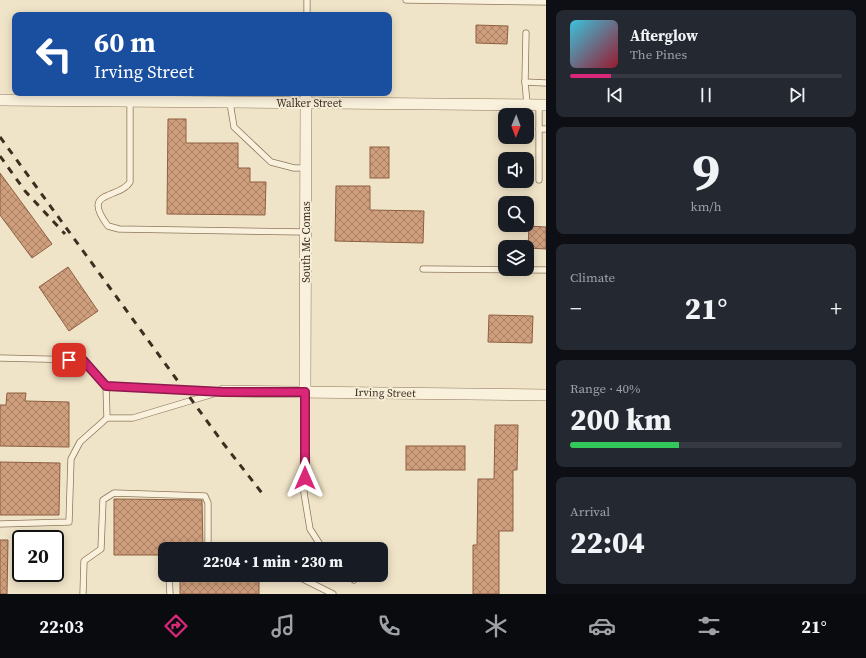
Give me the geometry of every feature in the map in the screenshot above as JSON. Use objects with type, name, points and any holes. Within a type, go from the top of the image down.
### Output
[{"type":"street","name":"Walker Street","points":[[0,100],[230,102],[306,98],[543,105]]},
{"type":"street","name":"South Mc Comas","points":[[305,392],[306,98]]},
{"type":"street","name":"Irving Street","points":[[223,392],[546,395]]},
{"type":"lane","points":[[307,0],[307,12]]},
{"type":"lane","points":[[406,0],[546,2]]},
{"type":"lane","points":[[526,33],[525,82],[527,104]]},
{"type":"lane","points":[[525,82],[546,83]]},
{"type":"lane","points":[[130,102],[130,182],[127,187],[103,197],[99,201],[98,205],[108,226],[120,229],[306,232]]},
{"type":"lane","points":[[230,102],[234,127],[271,162],[294,168],[306,168]]},
{"type":"lane","points":[[539,180],[539,129],[543,105]]},
{"type":"lane","points":[[539,129],[546,129]]},
{"type":"lane","points":[[422,269],[546,270]]},
{"type":"lane","points":[[0,358],[83,360],[106,386],[107,418]]},
{"type":"lane","points":[[106,386],[223,392]]},
{"type":"lane","points":[[0,524],[69,522],[71,459],[80,442],[107,418],[133,418],[223,392]]},
{"type":"lane","points":[[305,392],[304,493],[310,529],[319,542]]},
{"type":"lane","points":[[83,594],[84,561],[101,550],[102,500],[109,494],[205,496],[208,503],[208,542]]},
{"type":"lane","points":[[169,582],[170,594]]},
{"type":"lane","points":[[309,582],[333,594]]},
{"type":"building","points":[[476,25],[508,26],[507,44],[476,43]]},
{"type":"building","points":[[168,119],[186,119],[186,143],[238,143],[238,168],[250,168],[250,182],[266,182],[265,215],[167,214]]},
{"type":"building","points":[[370,147],[389,147],[389,178],[370,178]]},
{"type":"building","points":[[0,173],[52,244],[32,258],[0,215]]},
{"type":"building","points":[[336,186],[370,186],[370,210],[424,211],[423,243],[335,241]]},
{"type":"building","points":[[534,226],[546,227],[546,249],[534,248],[534,240],[528,240],[529,232],[534,232]]},
{"type":"building","points":[[68,267],[98,311],[69,331],[39,287]]},
{"type":"building","points":[[489,315],[533,316],[532,343],[488,342]]},
{"type":"building","points":[[7,393],[26,393],[25,401],[69,402],[69,447],[0,446],[0,405],[6,405]]},
{"type":"building","points":[[495,425],[518,425],[517,470],[513,470],[513,531],[499,531],[499,594],[473,594],[473,545],[477,545],[478,479],[494,479]]},
{"type":"building","points":[[406,446],[465,446],[465,470],[406,470]]},
{"type":"building","points":[[0,462],[60,463],[59,515],[0,515]]},
{"type":"building","points":[[114,499],[202,500],[203,542],[158,542],[158,555],[114,555]]},
{"type":"building","points":[[0,540],[8,540],[7,594],[0,594]]},
{"type":"building","points":[[180,582],[259,582],[259,594],[180,594]]},
{"type":"railway","points":[[0,137],[223,443],[265,497]]},
{"type":"railway","points":[[0,156],[25,191],[65,234]]},
{"type":"route","points":[[69,360],[83,360],[106,386],[223,392],[305,392],[305,478]]}]
